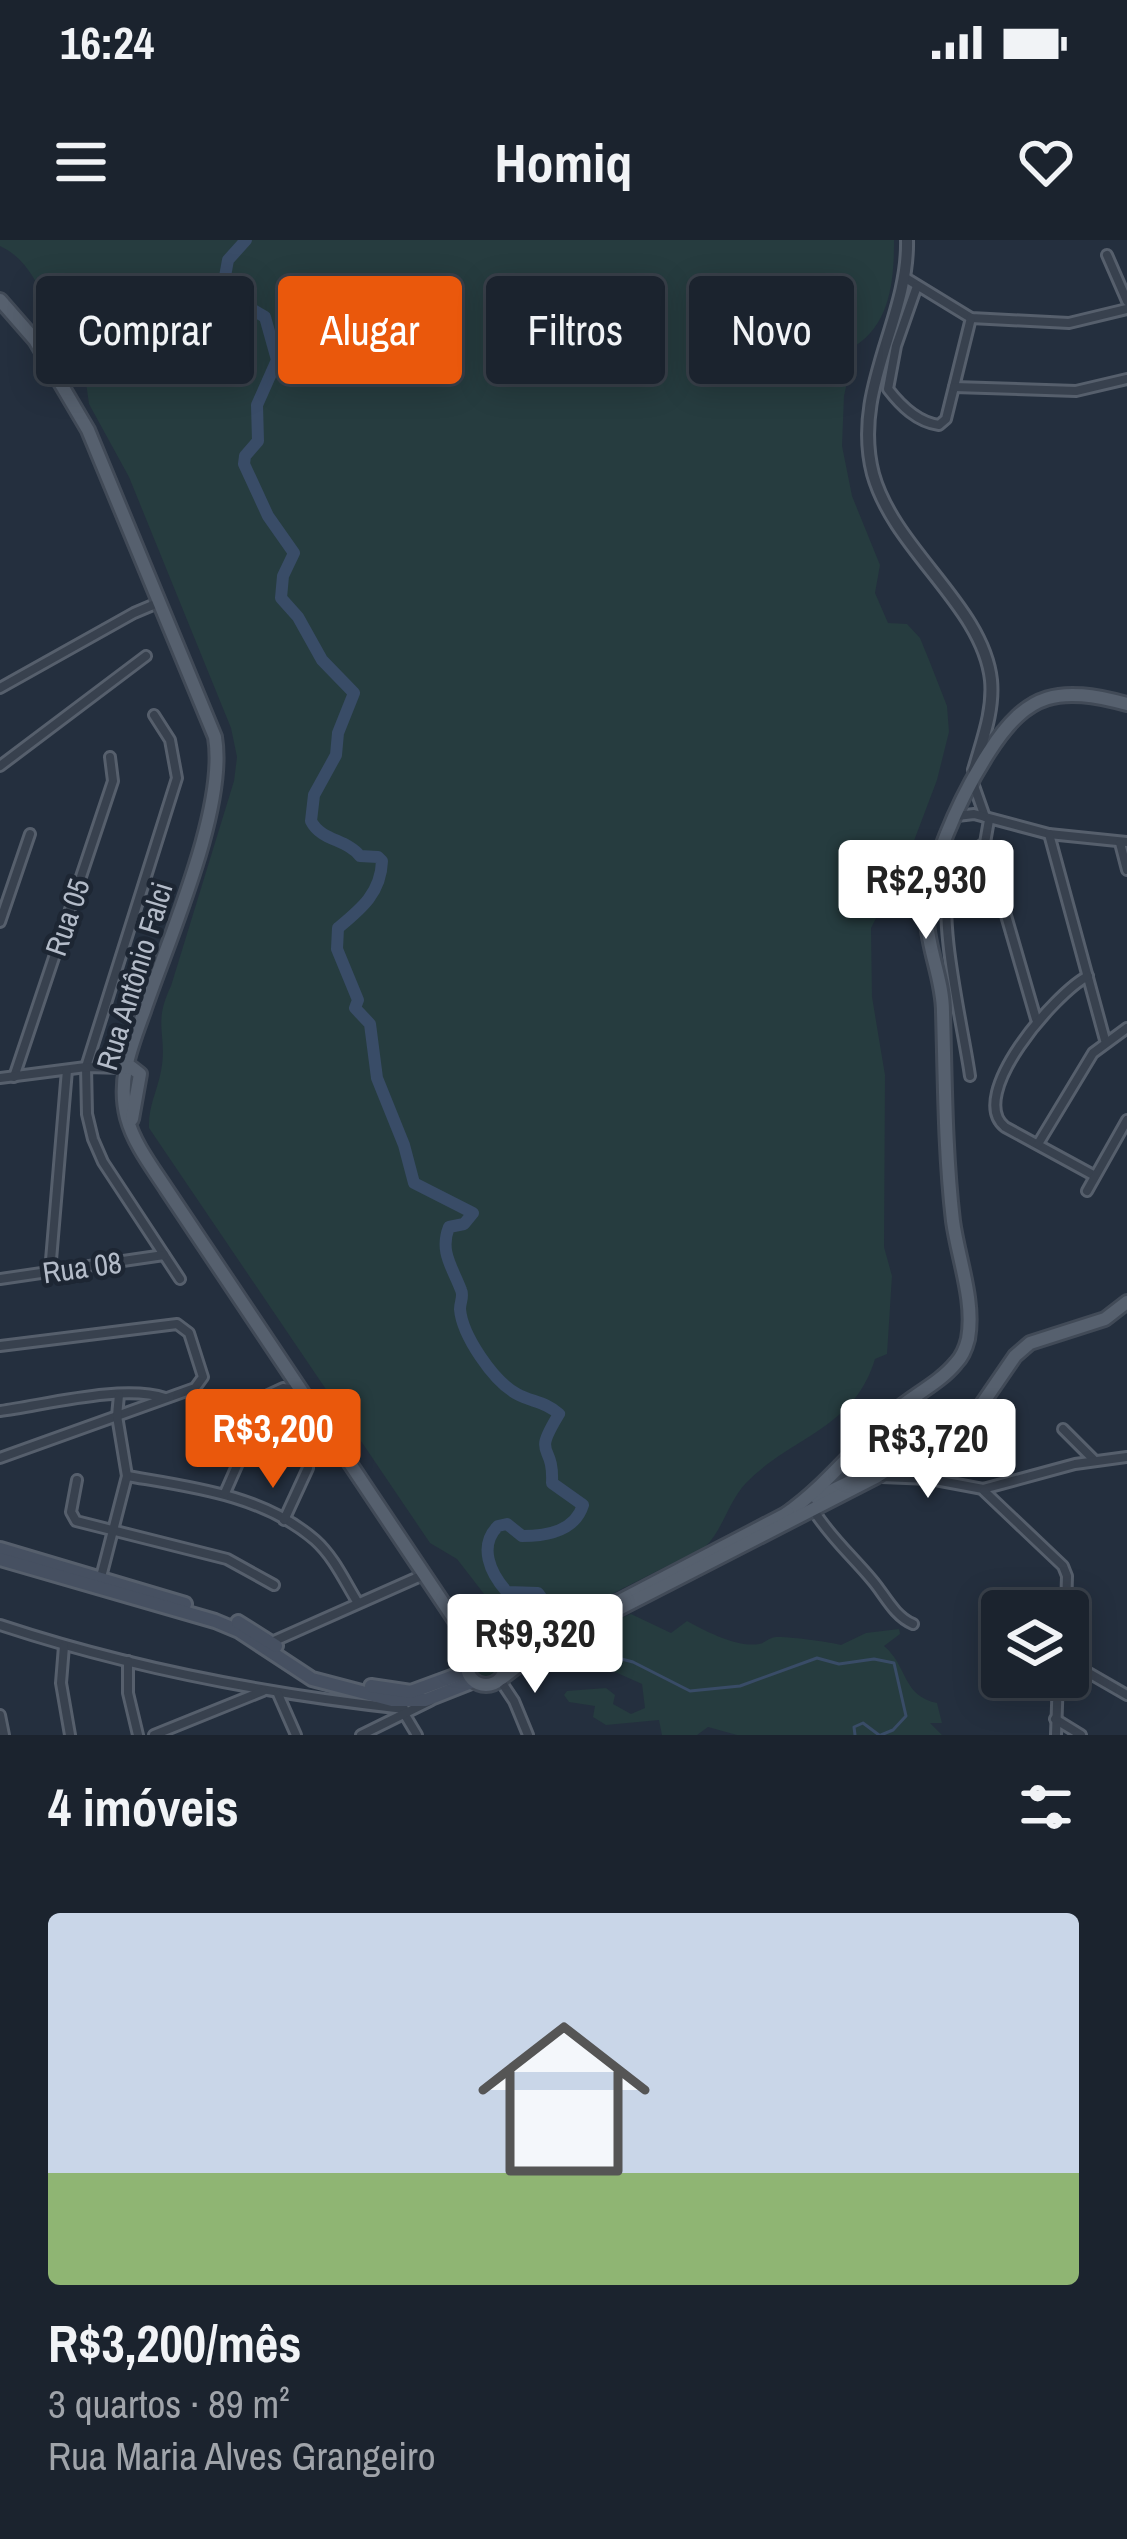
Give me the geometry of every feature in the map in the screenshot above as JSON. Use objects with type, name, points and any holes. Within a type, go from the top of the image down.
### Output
[{"type":"main road","name":"Rua Antônio Falci","points":[[0,300],[35,340],[88,430],[215,737],[218,781],[208,822],[124,1067]]},
{"type":"main road","points":[[786,1514],[818,1491],[892,1414],[957,1363],[969,1335],[953,1221],[943,1079],[944,1006],[927,910],[955,816],[1007,723],[1024,707],[1073,692],[1127,704]]},
{"type":"main road","points":[[124,1067],[140,1074],[133,1108],[137,1144],[458,1625],[470,1672],[486,1685],[537,1652],[814,1511],[898,1460]]},
{"type":"main road","points":[[4,1556],[214,1621],[268,1645],[312,1678],[400,1704],[436,1696],[470,1672],[478,1649],[495,1650],[559,1633],[951,1430],[980,1406],[1030,1342],[1106,1319],[1127,1302]]},
{"type":"main road","points":[[764,1536],[827,1494],[844,1464]]},
{"type":"main road","points":[[458,1625],[495,1650],[506,1664],[501,1679]]},
{"type":"main road","points":[[400,1704],[470,1672]]},
{"type":"street","points":[[907,240],[904,277],[870,405],[870,460],[888,509],[982,646],[991,697],[972,779],[987,819],[986,843],[1037,1021]]},
{"type":"street","points":[[904,277],[971,318],[1069,323],[1127,305],[1107,255]]},
{"type":"street","points":[[917,286],[896,346],[889,389],[910,412],[930,424],[942,423],[947,413],[971,318]]},
{"type":"street","points":[[954,387],[1076,391],[1127,379]]},
{"type":"street","points":[[0,688],[160,602]]},
{"type":"street","points":[[0,766],[146,656]]},
{"type":"street","points":[[154,715],[170,740],[177,778],[86,1067],[87,1114],[104,1162],[179,1279]]},
{"type":"street","name":"Rua 05","points":[[14,1077],[113,781],[110,757]]},
{"type":"street","points":[[955,816],[1123,842],[1127,870]]},
{"type":"street","points":[[0,922],[30,834]]},
{"type":"street","points":[[1049,834],[1106,1040]]},
{"type":"street","points":[[970,1076],[945,909],[949,878],[956,866],[986,843]]},
{"type":"street","points":[[1088,976],[1037,1021],[1000,1084],[992,1108],[1005,1127],[1095,1176]]},
{"type":"street","points":[[1038,1144],[1093,1053],[1127,1028]]},
{"type":"street","points":[[0,1078],[124,1067]]},
{"type":"street","points":[[50,1272],[67,1070]]},
{"type":"street","points":[[1087,1190],[1127,1120]]},
{"type":"street","name":"Rua 08","points":[[0,1279],[164,1255]]},
{"type":"street","points":[[0,1346],[178,1324],[189,1333],[202,1372],[202,1382],[195,1388],[0,1458]]},
{"type":"street","points":[[225,1493],[268,1395],[283,1388],[303,1392]]},
{"type":"street","points":[[0,1411],[119,1395],[145,1393],[165,1398]]},
{"type":"street","points":[[99,1583],[127,1475],[117,1416],[119,1395]]},
{"type":"street","points":[[1063,1429],[1094,1460]]},
{"type":"street","points":[[876,1477],[931,1479],[983,1490],[1094,1460],[1127,1457]]},
{"type":"street","points":[[284,1520],[308,1468]]},
{"type":"street","points":[[127,1475],[225,1493],[284,1520],[315,1541],[334,1562],[358,1603]]},
{"type":"street","points":[[76,1480],[72,1517],[227,1559],[274,1585]]},
{"type":"street","points":[[983,1490],[1064,1566],[1067,1590]]},
{"type":"street","points":[[814,1511],[833,1541],[866,1573],[901,1619],[913,1624]]},
{"type":"street","points":[[268,1645],[425,1574]]},
{"type":"street","points":[[0,1625],[64,1646],[263,1691],[400,1704]]},
{"type":"street","points":[[64,1646],[62,1683],[70,1735]]},
{"type":"street","points":[[128,1661],[128,1693],[138,1735]]},
{"type":"street","points":[[1089,1673],[1127,1695]]},
{"type":"street","points":[[501,1679],[528,1735]]},
{"type":"street","points":[[154,1735],[263,1691]]},
{"type":"street","points":[[278,1693],[296,1735]]},
{"type":"street","points":[[1056,1698],[1056,1735]]},
{"type":"street","points":[[361,1735],[400,1704]]},
{"type":"street","points":[[400,1704],[418,1735]]},
{"type":"street","points":[[0,1715],[4,1735]]},
{"type":"street","points":[[1055,1719],[1081,1735]]},
{"type":"green space","points":[[0,240],[894,240],[891,285],[883,313],[854,351],[854,276],[689,276],[689,384],[847,384],[842,446],[852,496],[880,565],[875,593],[888,623],[907,624],[920,638],[947,706],[949,732],[937,780],[909,854],[871,928],[872,997],[885,1075],[884,1247],[892,1276],[887,1354],[875,1359],[865,1382],[837,1417],[746,1483],[705,1547],[546,1627],[512,1630],[457,1559],[430,1543],[149,1128],[163,1059],[162,1011],[234,781],[237,757],[231,728],[129,477],[89,404],[86,384],[254,384],[254,276],[36,276],[36,283],[28,269],[0,246]]},
{"type":"green space","points":[[631,1614],[671,1633],[687,1621],[722,1638],[751,1645],[781,1637],[841,1645],[866,1633],[899,1629],[900,1634],[884,1646],[917,1694],[937,1703],[942,1723],[930,1723],[942,1735],[737,1735],[708,1727],[697,1735],[662,1735],[659,1720],[606,1725],[593,1717],[595,1706],[569,1702],[564,1695],[567,1691],[606,1688],[615,1695],[613,1704],[631,1714],[645,1708],[642,1684],[586,1659],[582,1653],[586,1641],[575,1637]]},
{"type":"green space","points":[[487,1651],[498,1655],[502,1666],[498,1677],[487,1681],[476,1677],[472,1666],[476,1655]]},
{"type":"waterway","points":[[246,240],[228,260],[224,282],[238,301],[265,317],[277,360],[257,405],[258,441],[244,464],[268,516],[294,553],[283,576],[281,598],[298,617],[322,660],[354,693],[338,733],[336,755],[314,795],[311,821],[321,833],[360,856],[382,861],[374,891],[338,928],[337,949],[358,1000],[355,1008],[370,1024],[377,1078],[414,1183],[473,1213],[464,1224],[449,1227],[446,1244],[462,1292],[460,1309],[466,1331],[508,1388],[559,1414],[545,1445],[552,1483],[583,1505],[579,1514],[567,1526],[541,1535],[522,1536],[507,1524],[498,1526],[488,1551],[491,1568],[507,1592],[538,1593],[559,1611]]},
{"type":"waterway","points":[[559,1611],[575,1627]]},
{"type":"waterway","points":[[582,1633],[614,1657],[690,1691],[740,1686],[817,1658],[839,1664],[874,1659],[894,1663],[906,1716],[881,1735]]},
{"type":"waterway","points":[[855,1735],[854,1727],[863,1723],[879,1735]]}]
